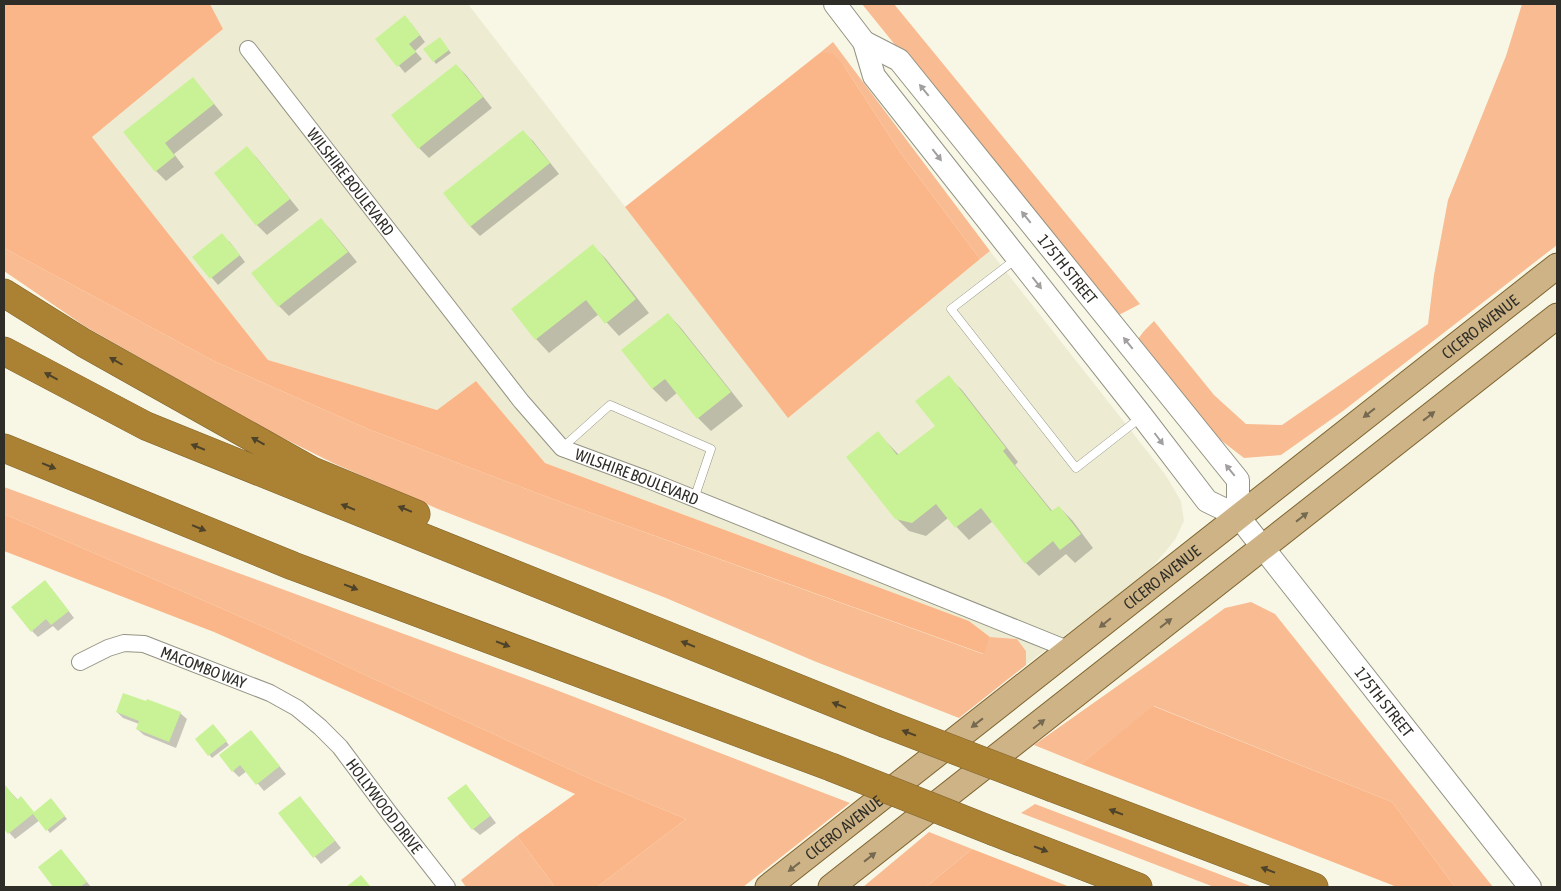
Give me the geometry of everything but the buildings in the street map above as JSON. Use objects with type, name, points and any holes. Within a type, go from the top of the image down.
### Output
[{"type":"highway","points":[[4,292],[84,343],[312,471],[433,521],[654,629]]},
{"type":"highway","points":[[4,352],[146,426],[884,723],[1314,887]]},
{"type":"highway","points":[[4,448],[292,566],[831,767],[1138,887]]},
{"type":"main road","name":"CICERO AVENUE","points":[[768,887],[1557,266]]},
{"type":"main road","points":[[832,887],[1557,316]]},
{"type":"street","name":"175TH STREET","points":[[835,4],[864,42],[874,76],[1207,501],[1238,516],[1530,887]]},
{"type":"street","name":"175TH STREET","points":[[864,42],[899,60],[1238,480],[1238,516]]},
{"type":"street","name":"WILSHIRE BOULEVARD","points":[[248,49],[521,401],[562,448],[694,498],[1070,650]]},
{"type":"street","name":"MACOMBO WAY","points":[[80,662],[108,648],[124,643],[144,644],[270,693],[297,708],[320,727]]},
{"type":"street","name":"HOLLYWOOD DRIVE","points":[[320,727],[340,747],[448,887]]},
{"type":"lane","points":[[1018,258],[951,309],[1076,468],[1142,416]]},
{"type":"lane","points":[[562,448],[610,405],[711,449],[694,498]]},
{"type":"shaded area","points":[[4,4],[210,4],[223,29],[92,137],[268,360],[437,410],[476,381],[545,463],[969,621],[990,637],[984,654],[569,505],[368,429],[214,361],[4,248]]},
{"type":"shaded area","points":[[210,4],[468,4],[788,417],[990,251],[1165,474],[1181,501],[1184,521],[1175,540],[1148,572],[1026,665],[1026,651],[1017,639],[990,637],[969,621],[545,463],[476,381],[437,410],[268,360],[92,137],[223,29]]},
{"type":"shaded area","points":[[862,4],[894,4],[1140,304],[1115,317]]},
{"type":"shaded area","points":[[1522,4],[1557,4],[1557,245],[1343,411],[1281,455],[1244,458],[1205,428],[1138,339],[1154,321],[1214,395],[1246,424],[1282,425],[1428,324],[1434,275],[1448,200],[1506,56]]},
{"type":"shaded area","points":[[833,42],[990,251],[980,259],[900,152],[844,66],[821,52]]},
{"type":"shaded area","points":[[821,52],[833,54],[844,66],[900,152],[980,259],[788,418],[625,207]]},
{"type":"shaded area","points":[[4,248],[214,361],[368,429],[569,505],[983,654],[990,637],[1017,639],[1026,651],[1026,665],[959,718],[814,661],[666,598],[438,509],[333,463],[265,429],[86,327],[4,271]]},
{"type":"shaded area","points":[[4,487],[551,688],[850,803],[743,887],[597,887],[686,819],[595,781],[273,631],[4,514]]},
{"type":"shaded area","points":[[4,514],[273,631],[595,781],[686,819],[597,887],[555,887],[517,836],[575,794],[214,632],[4,551]]},
{"type":"shaded area","points":[[1251,602],[1275,614],[1493,887],[1455,887],[1392,802],[1154,706],[1081,764],[1034,745],[1225,608]]},
{"type":"shaded area","points":[[1153,706],[1392,802],[1455,887],[1397,887],[1081,764]]},
{"type":"shaded area","points":[[1035,804],[1253,887],[1214,887],[1021,813]]},
{"type":"shaded area","points":[[929,832],[972,849],[926,887],[863,887]]},
{"type":"shaded area","points":[[517,836],[555,887],[466,887],[461,880]]},
{"type":"shaded area","points":[[972,849],[1070,887],[926,887]]}]
